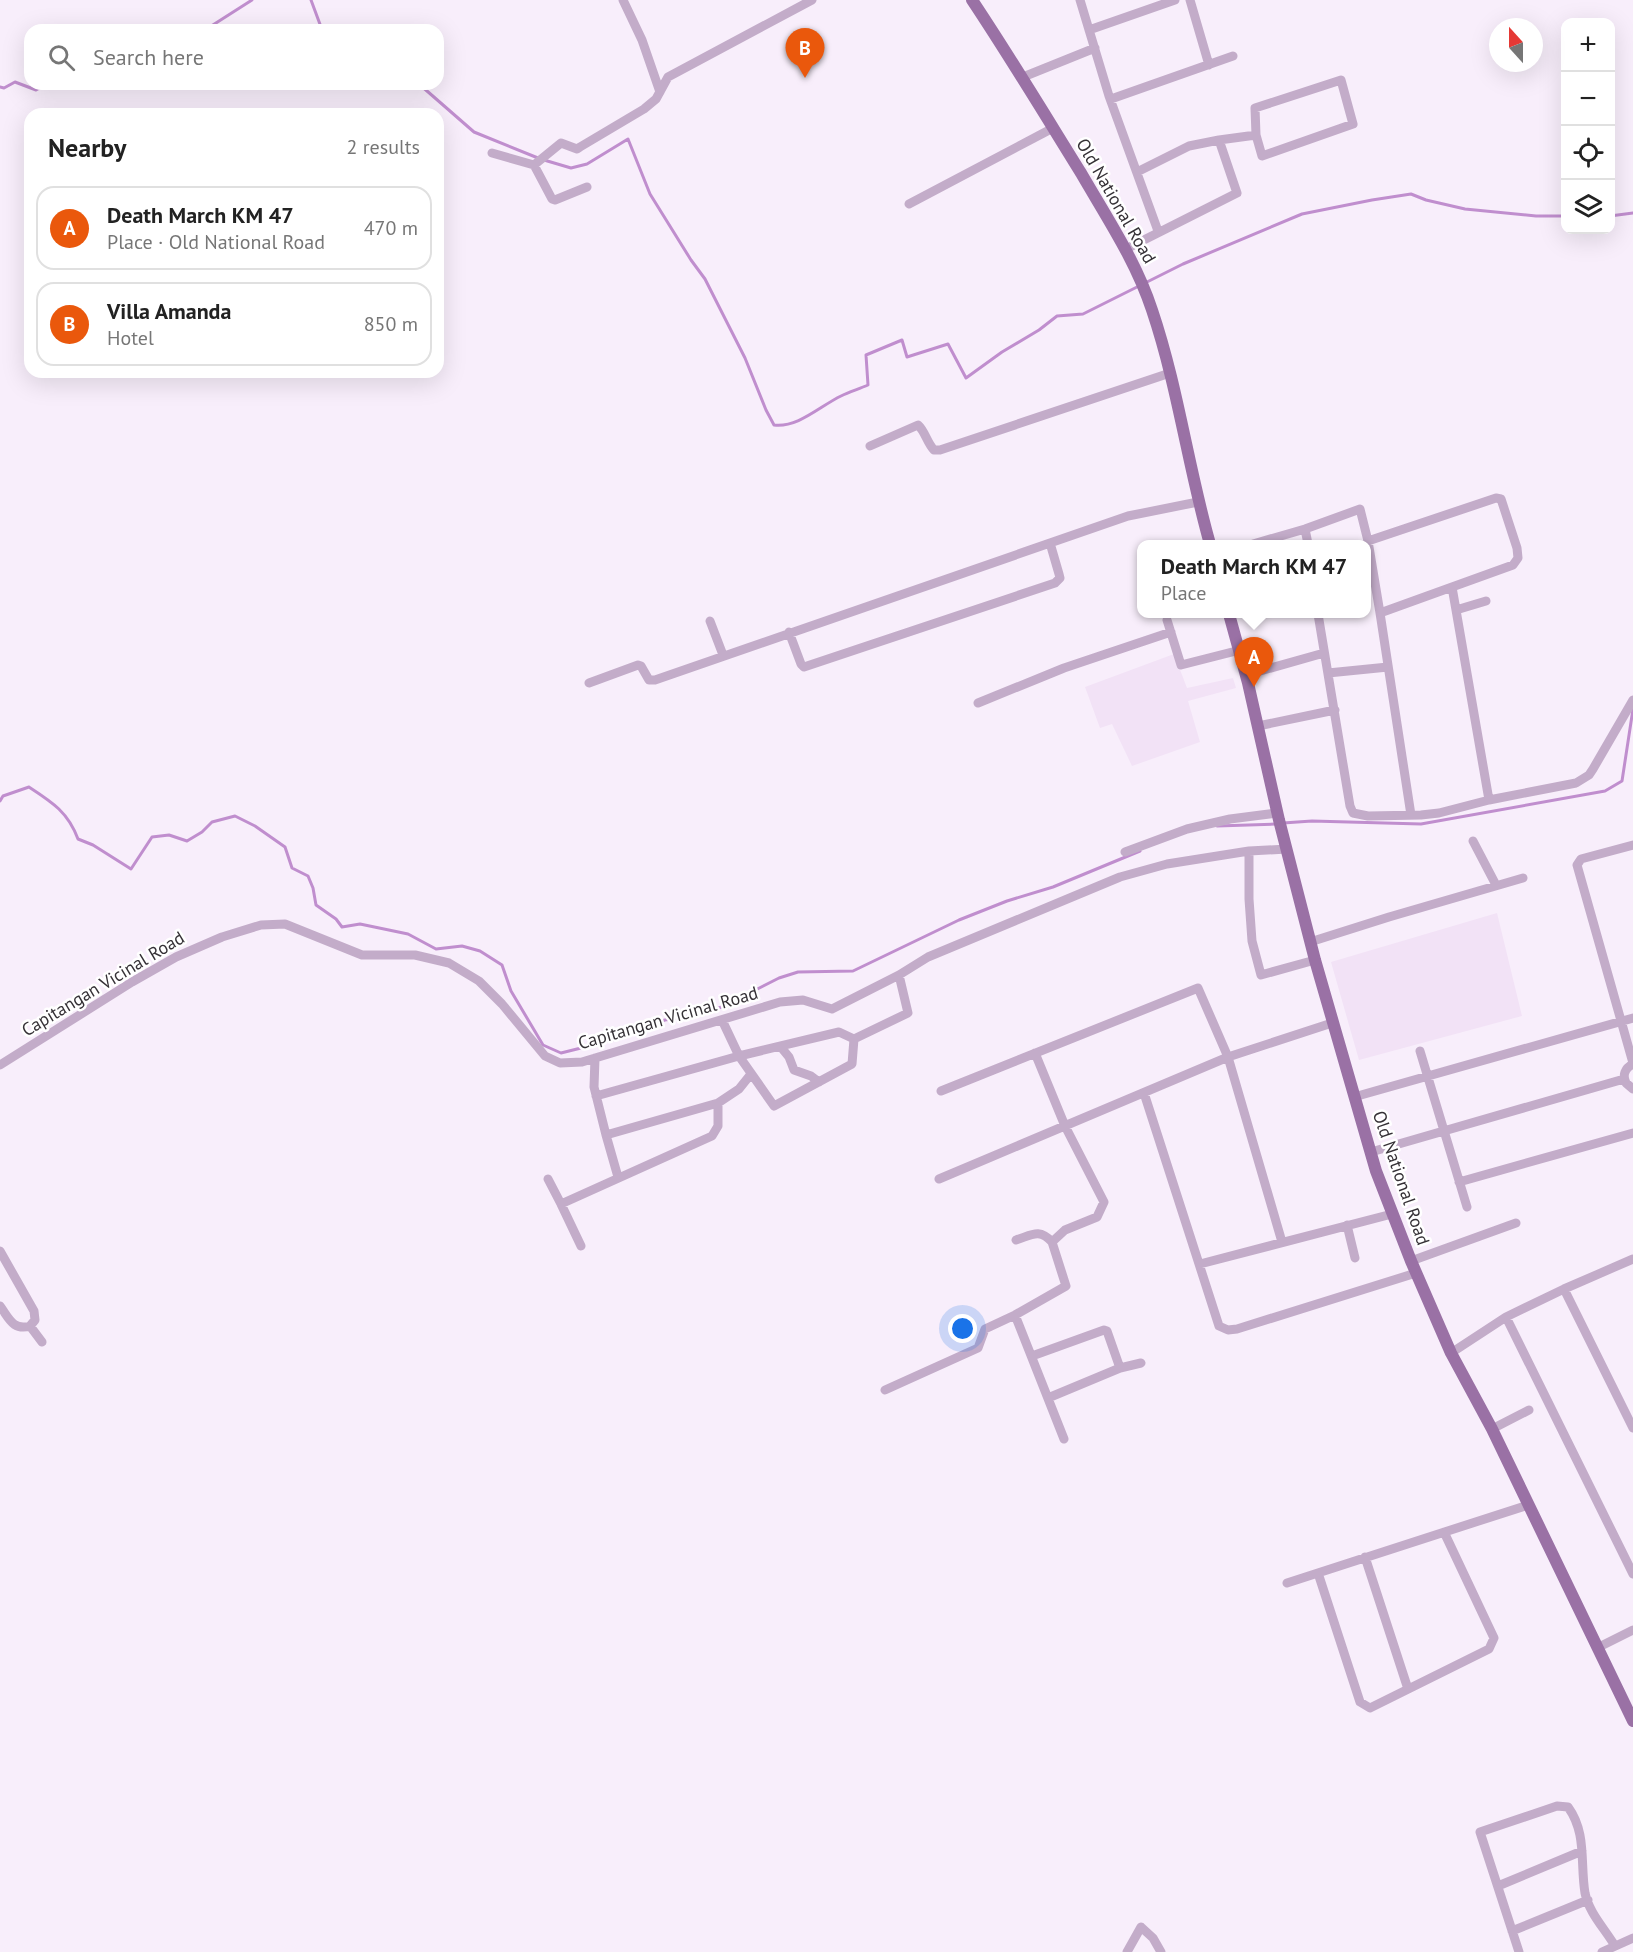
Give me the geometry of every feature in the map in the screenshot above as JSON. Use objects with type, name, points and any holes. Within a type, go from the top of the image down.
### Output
[{"type":"main road","name":"Old National Road","points":[[972,0],[1023,77],[1126,249],[1152,309],[1170,373],[1198,502],[1209,540]]},
{"type":"main road","name":"Old National Road","points":[[1230,618],[1240,650],[1279,821],[1310,942],[1354,1097],[1392,1214],[1451,1353],[1492,1429],[1631,1714]]},
{"type":"street","points":[[622,0],[642,40],[660,92]]},
{"type":"street","points":[[534,165],[561,143],[577,149],[644,109],[656,99],[668,77],[812,0]]},
{"type":"street","points":[[1080,0],[1111,99],[1158,231]]},
{"type":"street","points":[[1089,30],[1175,0]]},
{"type":"street","points":[[1190,0],[1209,65]]},
{"type":"street","points":[[1023,77],[1095,48]]},
{"type":"street","points":[[1111,99],[1233,56]]},
{"type":"street","points":[[1341,80],[1353,124],[1262,156],[1256,135],[1255,108],[1341,80]]},
{"type":"street","points":[[909,204],[1053,128]]},
{"type":"street","points":[[1137,172],[1188,146],[1256,135]]},
{"type":"street","points":[[1126,249],[1238,193],[1219,140]]},
{"type":"street","points":[[492,153],[534,165],[552,199],[555,200],[587,187]]},
{"type":"street","points":[[870,446],[918,425],[934,450],[940,450],[1170,373]]},
{"type":"street","points":[[1371,540],[1496,498],[1501,499],[1517,548],[1518,558],[1513,565],[1380,613]]},
{"type":"street","points":[[588,683],[638,665],[641,666],[649,680],[655,680],[1128,516],[1198,502]]},
{"type":"street","points":[[1266,540],[1360,509],[1368,540]]},
{"type":"street","points":[[1305,529],[1307,540]]},
{"type":"street","points":[[789,632],[804,667],[939,623],[1055,583],[1060,578],[1050,543]]},
{"type":"street","points":[[1371,559],[1411,815]]},
{"type":"street","points":[[1452,587],[1489,800]]},
{"type":"street","points":[[1456,610],[1486,601]]},
{"type":"street","points":[[1319,618],[1353,813],[1368,816],[1439,813],[1489,800],[1559,788],[1584,778],[1593,769],[1633,700]]},
{"type":"street","points":[[1167,620],[1181,665],[1240,650]]},
{"type":"street","points":[[710,621],[723,655]]},
{"type":"street","points":[[978,703],[1064,668],[1171,632]]},
{"type":"street","points":[[1246,675],[1324,653]]},
{"type":"street","points":[[1328,673],[1388,668]]},
{"type":"street","points":[[1258,726],[1335,710]]},
{"type":"street","points":[[1125,852],[1187,829],[1230,819],[1279,821]]},
{"type":"street","points":[[1473,841],[1496,885]]},
{"type":"street","points":[[1633,846],[1581,860],[1577,865],[1633,1064],[1625,1072],[1624,1079],[1633,1089]]},
{"type":"street","name":"Capitangan Vicinal Road","points":[[0,1065],[176,957],[222,936],[261,925],[285,924],[362,955],[415,955],[449,963],[478,981],[502,1004],[545,1056],[560,1063],[582,1062],[780,1002],[802,1000],[832,1009],[899,975],[928,957],[1120,877],[1167,864],[1249,851],[1287,849]]},
{"type":"street","points":[[1249,851],[1252,941],[1262,976],[1315,960]]},
{"type":"street","points":[[1310,942],[1524,878]]},
{"type":"street","points":[[854,1039],[908,1013],[899,975]]},
{"type":"street","points":[[941,1091],[1198,988],[1228,1057],[1282,1242]]},
{"type":"street","points":[[1354,1097],[1633,1018]]},
{"type":"street","points":[[722,1020],[739,1056],[774,1106],[852,1065],[854,1039]]},
{"type":"street","points":[[939,1179],[1228,1057],[1332,1023]]},
{"type":"street","points":[[596,1096],[739,1056],[839,1032],[854,1039]]},
{"type":"street","points":[[780,1046],[789,1057],[794,1070],[811,1076],[819,1082]]},
{"type":"street","points":[[1420,1051],[1467,1207]]},
{"type":"street","points":[[1035,1053],[1065,1126],[1104,1202],[1097,1217],[1065,1230],[1052,1242]]},
{"type":"street","points":[[595,1058],[594,1087],[618,1176]]},
{"type":"street","points":[[606,1135],[718,1103],[739,1089],[751,1074]]},
{"type":"street","points":[[1371,1152],[1624,1079]]},
{"type":"street","points":[[1144,1093],[1219,1326],[1228,1330],[1416,1273]]},
{"type":"street","points":[[561,1204],[618,1176],[712,1136],[718,1126],[718,1103]]},
{"type":"street","points":[[1459,1182],[1633,1133]]},
{"type":"street","points":[[548,1179],[580,1246]]},
{"type":"street","points":[[1200,1264],[1392,1214]]},
{"type":"street","points":[[1411,1261],[1516,1223]]},
{"type":"street","points":[[1347,1225],[1355,1258]]},
{"type":"street","points":[[885,1390],[978,1348],[985,1329],[1066,1286],[1052,1242],[1044,1234],[1037,1233],[1016,1240]]},
{"type":"street","points":[[0,1251],[34,1311],[35,1320],[30,1326],[23,1328],[12,1325],[0,1306]]},
{"type":"street","points":[[1451,1353],[1506,1317],[1633,1259]]},
{"type":"street","points":[[1564,1289],[1633,1428]]},
{"type":"street","points":[[1015,1315],[1064,1439]]},
{"type":"street","points":[[1506,1317],[1633,1574]]},
{"type":"street","points":[[30,1326],[42,1342]]},
{"type":"street","points":[[1032,1356],[1104,1330],[1107,1331],[1120,1368]]},
{"type":"street","points":[[1048,1398],[1120,1368],[1140,1363]]},
{"type":"street","points":[[1492,1429],[1529,1410]]},
{"type":"street","points":[[1287,1583],[1528,1505]]},
{"type":"street","points":[[1318,1573],[1360,1702],[1370,1708],[1489,1649],[1494,1638],[1444,1532]]},
{"type":"street","points":[[1365,1557],[1408,1689]]},
{"type":"street","points":[[1597,1648],[1633,1630]]},
{"type":"street","points":[[1519,1952],[1480,1832],[1557,1806],[1568,1807],[1576,1818],[1586,1895],[1594,1915],[1615,1946]]},
{"type":"street","points":[[1497,1886],[1582,1851]]},
{"type":"street","points":[[1512,1931],[1588,1900]]},
{"type":"street","points":[[1130,1950],[1141,1927],[1153,1938],[1161,1952]]},
{"type":"street","points":[[1602,1952],[1633,1938]]},
{"type":"shaded area","points":[[1174,654],[1187,688],[1233,678],[1236,688],[1188,701],[1200,742],[1132,766],[1112,724],[1100,728],[1085,687]]},
{"type":"shaded area","points":[[1497,913],[1522,1016],[1359,1060],[1331,962]]},
{"type":"waterway","points":[[214,24],[252,0]]},
{"type":"waterway","points":[[311,0],[320,24]]},
{"type":"waterway","points":[[0,87],[4,88],[15,82],[24,85]]},
{"type":"waterway","points":[[426,90],[474,132],[538,158]]},
{"type":"waterway","points":[[544,160],[571,168],[587,164],[628,139],[650,194],[705,279],[745,358],[774,425],[800,420],[841,396],[868,385],[866,355],[902,340],[907,357],[948,344],[966,378],[1057,316],[1083,314],[1139,286]]},
{"type":"waterway","points":[[1145,283],[1183,264],[1302,214],[1372,200],[1411,194],[1465,209],[1536,216],[1561,216]]},
{"type":"waterway","points":[[1615,215],[1633,213]]},
{"type":"waterway","points":[[1283,823],[1312,821],[1421,824],[1605,791],[1622,781],[1633,709]]},
{"type":"waterway","points":[[0,801],[3,796],[29,787],[52,803],[64,815],[78,839],[93,845],[131,869],[152,837],[169,835],[187,841],[202,832],[212,822],[235,816],[255,826],[285,847],[292,868],[308,876],[316,905],[336,919],[342,927],[360,924],[408,934],[436,949],[462,946],[480,951],[502,965],[511,991],[543,1045],[561,1053],[613,1040],[634,1029],[665,1020],[703,1014],[779,978],[798,972],[853,971],[959,920],[1007,901],[1053,887],[1140,851]]},
{"type":"waterway","points":[[1217,826],[1276,824]]},
{"type":"place","name":"Villa Amanda","points":[[805,78]]},
{"type":"place","name":"Death March KM 47","points":[[1254,687]]}]
